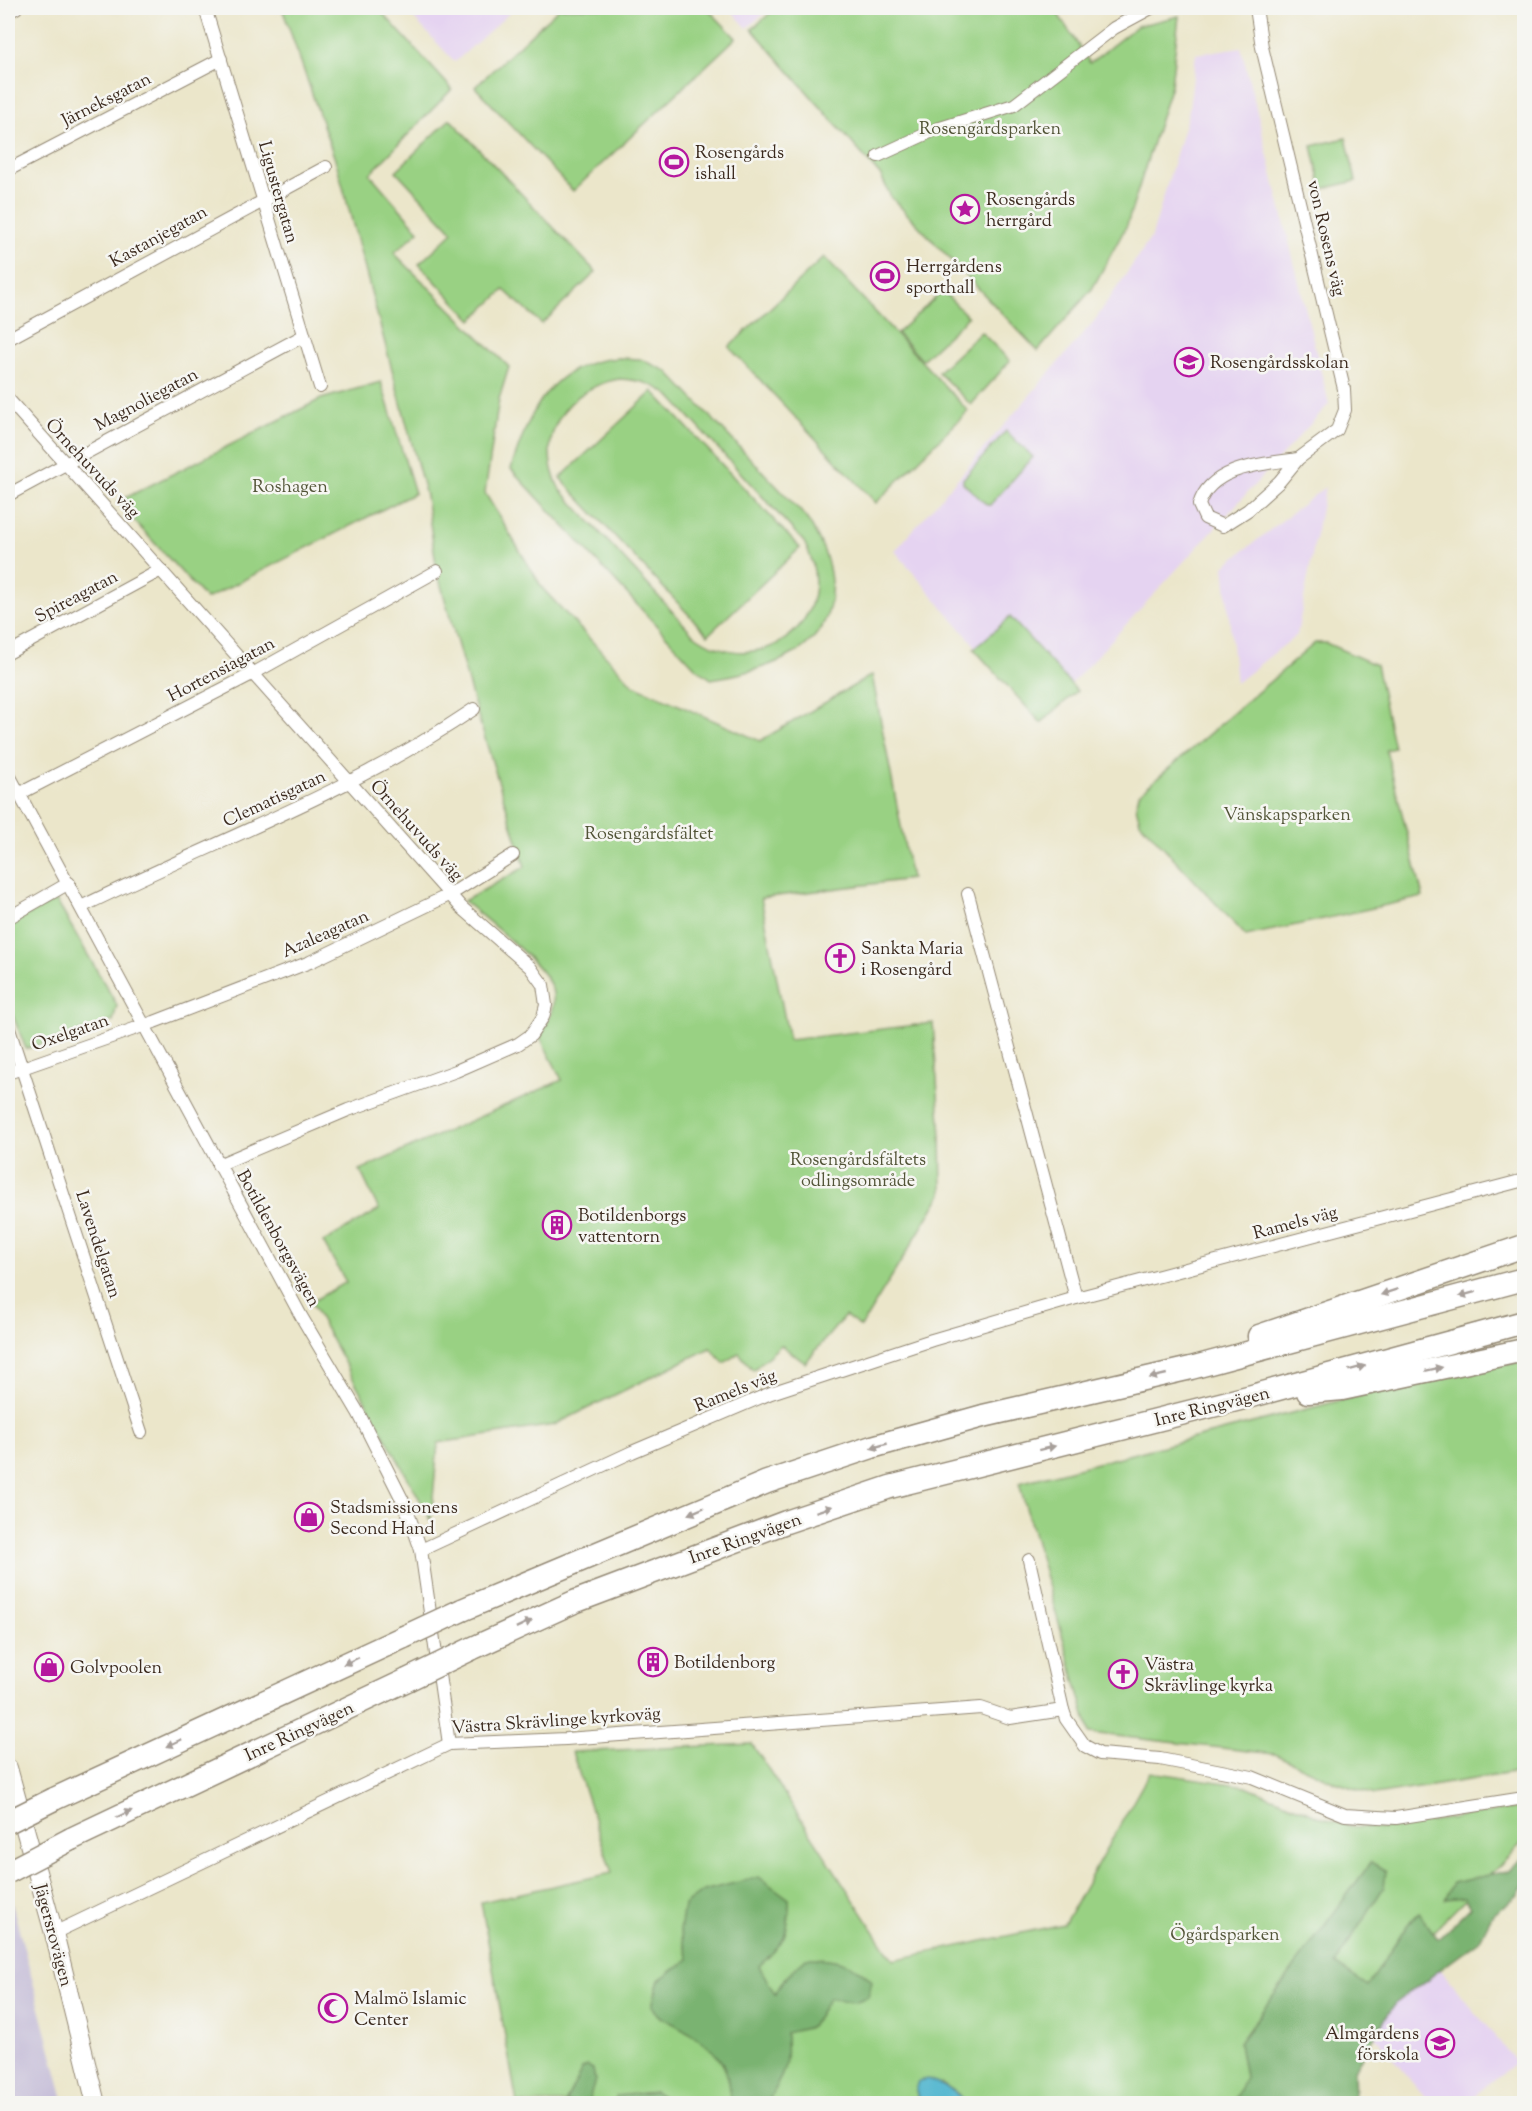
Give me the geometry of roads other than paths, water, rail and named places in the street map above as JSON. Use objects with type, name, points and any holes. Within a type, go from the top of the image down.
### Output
[{"type":"highway","points":[[1191,1368],[1259,1336],[1524,1246]]},
{"type":"highway","points":[[8,1822],[462,1610],[767,1482],[983,1416],[1191,1368],[1524,1279]]},
{"type":"highway","name":"Inre Ringvägen","points":[[8,1872],[71,1839],[574,1602],[786,1522],[890,1487],[1252,1396],[1524,1322]]},
{"type":"highway","points":[[1252,1396],[1342,1389],[1524,1350]]},
{"type":"street","points":[[8,12],[16,8]]},
{"type":"street","name":"Ligustergatan","points":[[205,8],[320,387]]},
{"type":"street","points":[[878,156],[937,129],[1014,105],[1036,91],[1113,28],[1151,8]]},
{"type":"street","name":"von Rosens väg","points":[[1256,8],[1262,47],[1344,389],[1345,410],[1337,430],[1298,459],[1280,482],[1235,521],[1223,526],[1205,518],[1199,505],[1203,492],[1218,478],[1250,467],[1298,459]]},
{"type":"street","name":"Järneksgatan","points":[[8,170],[221,59]]},
{"type":"street","name":"Kastanjegatan","points":[[8,339],[262,199],[326,167]]},
{"type":"street","name":"Magnoliegatan","points":[[8,495],[303,336]]},
{"type":"street","name":"Örnehuvuds väg","points":[[8,399],[63,464],[254,673],[461,907],[537,975],[543,985],[546,1005],[538,1027],[518,1044],[456,1071],[348,1110],[218,1165]]},
{"type":"street","name":"Spireagatan","points":[[8,653],[161,570]]},
{"type":"street","name":"Hortensiagatan","points":[[19,794],[254,673],[437,571]]},
{"type":"street","name":"Clematisgatan","points":[[81,907],[351,782],[426,741],[474,709]]},
{"type":"street","name":"Botildenborgsvägen","points":[[8,773],[69,883],[218,1165],[358,1414],[406,1507],[421,1550],[449,1744]]},
{"type":"street","name":"Azaleagatan","points":[[144,1025],[310,962],[451,894],[513,855]]},
{"type":"street","points":[[8,918],[69,883]]},
{"type":"street","points":[[968,894],[1076,1298]]},
{"type":"street","name":"Oxelgatan","points":[[8,1073],[144,1025]]},
{"type":"street","name":"Lavendelgatan","points":[[8,1026],[141,1432]]},
{"type":"street","name":"Ramels väg","points":[[421,1550],[632,1452],[771,1394],[932,1340],[1076,1298],[1524,1180]]},
{"type":"street","points":[[1029,1560],[1066,1719],[1085,1746],[1100,1754],[1160,1759],[1252,1778],[1345,1815],[1396,1818],[1524,1798]]},
{"type":"street","name":"Västra Skrävlinge kyrkoväg","points":[[54,1933],[449,1744],[566,1739],[981,1708],[1010,1718],[1063,1710]]},
{"type":"street","name":"Jägersrovägen","points":[[8,1768],[54,1933],[96,2103]]},
{"type":"water","points":[[927,2079],[958,2094],[966,2103],[919,2103],[916,2090],[919,2081]]},
{"type":"place","name":"Rosengårds ishall","points":[[674,162]]},
{"type":"place","name":"Rosengårds herrgård","points":[[965,209]]},
{"type":"place","name":"Herrgårdens sporthall","points":[[885,276]]},
{"type":"place","name":"Rosengårdsskolan","points":[[1189,362]]},
{"type":"place","name":"Sankta Maria i Rosengård","points":[[840,958]]},
{"type":"place","name":"Botildenborgs vattentorn","points":[[557,1225]]},
{"type":"place","name":"Stadsmissionens Second Hand","points":[[309,1517]]},
{"type":"place","name":"Botildenborg","points":[[653,1662]]},
{"type":"place","name":"Golvpoolen","points":[[49,1667]]},
{"type":"place","name":"Västra Skrävlinge kyrka","points":[[1123,1674]]},
{"type":"place","name":"Malmö Islamic Center","points":[[333,2008]]},
{"type":"place","name":"Almgårdens förskola","points":[[1440,2043]]},
{"type":"park label","name":"Rosengårdsparken","points":[[990,128]]},
{"type":"park label","name":"Roshagen","points":[[290,486]]},
{"type":"park label","name":"Vänskapsparken","points":[[1287,814]]},
{"type":"park label","name":"Rosengårdsfältet","points":[[649,833]]},
{"type":"park label","name":"Rosengårdsfältets odlingsområde","points":[[858,1169]]},
{"type":"park label","name":"Ögårdsparken","points":[[1225,1934]]}]
